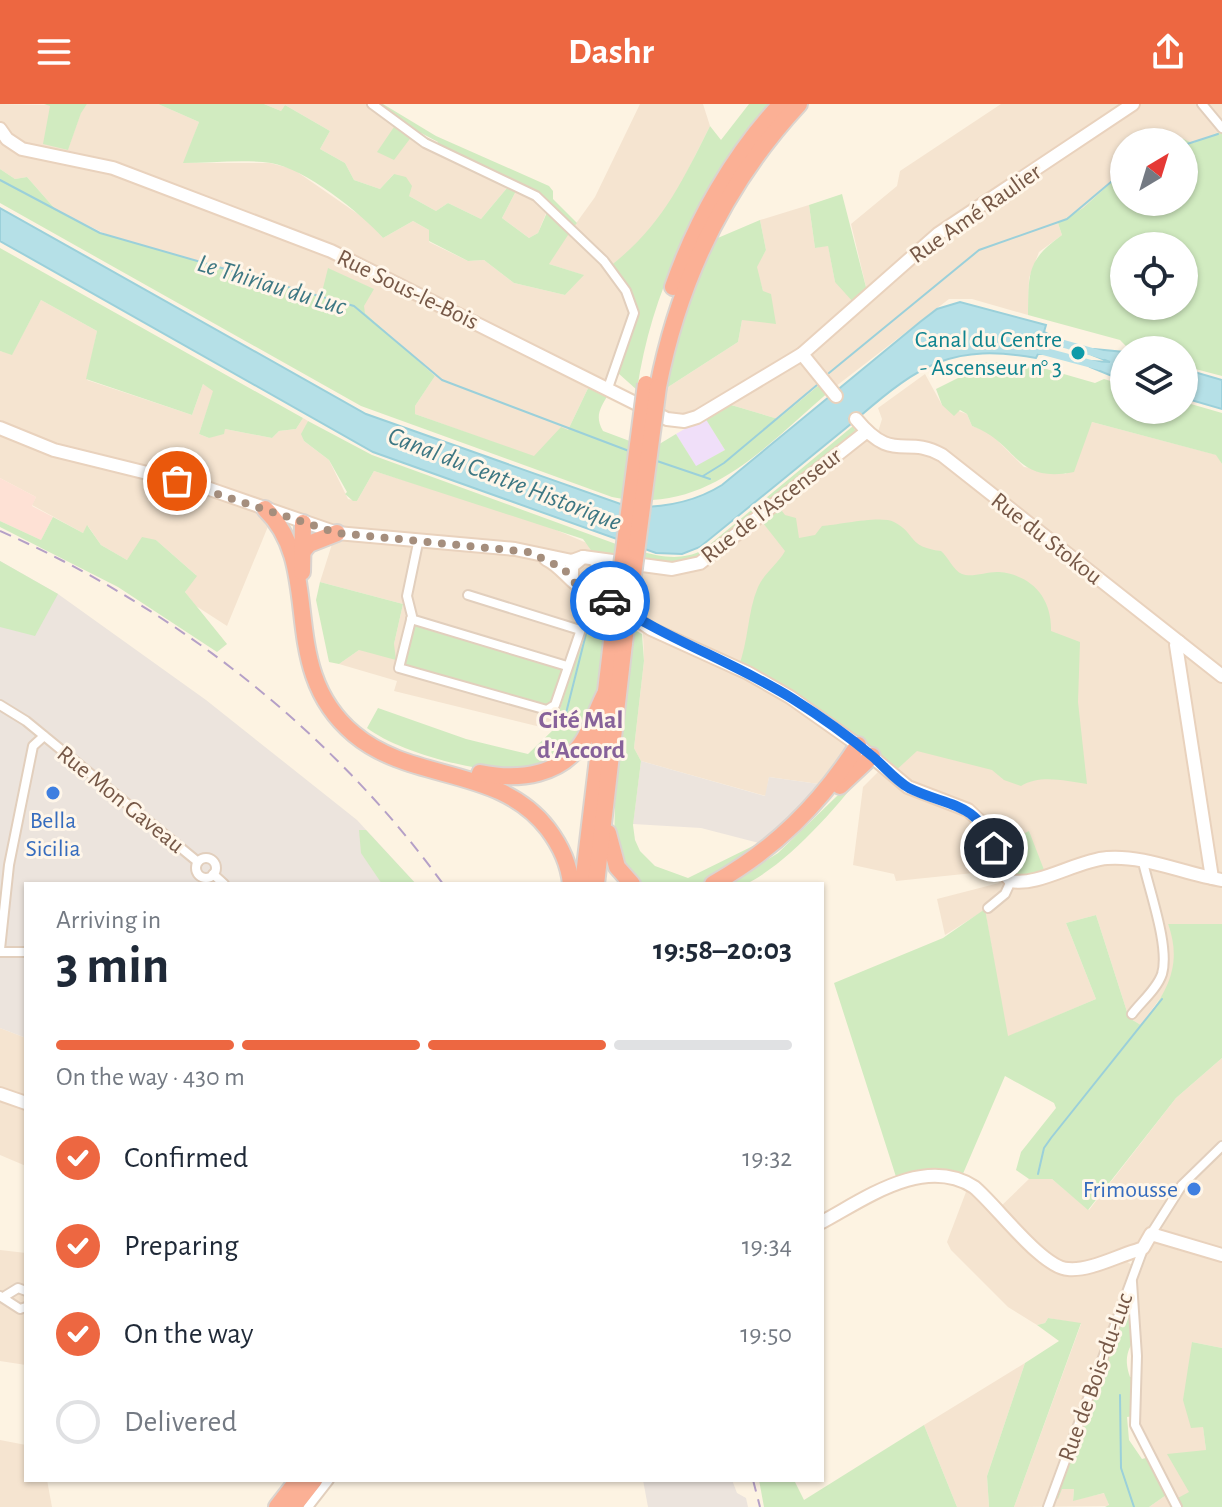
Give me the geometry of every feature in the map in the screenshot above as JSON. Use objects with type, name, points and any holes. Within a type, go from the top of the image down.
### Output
[{"type":"highway","points":[[596,882],[618,642],[664,312],[695,233],[738,160],[781,104]]},
{"type":"highway","points":[[652,386],[699,253],[748,167],[799,104]]},
{"type":"highway","points":[[265,509],[281,524],[297,548],[310,637],[323,682],[350,723],[389,748],[436,764],[493,776],[534,775],[561,764],[574,752],[583,741],[606,692]]},
{"type":"highway","points":[[303,523],[297,548],[307,656],[319,691],[335,715],[357,737],[386,754],[480,781],[514,796],[533,811],[558,843],[570,882]]},
{"type":"highway","points":[[297,548],[337,533]]},
{"type":"highway","points":[[583,882],[606,692],[618,642]]},
{"type":"highway","points":[[716,882],[760,857],[786,834],[820,798],[858,745]]},
{"type":"highway","points":[[727,882],[776,851],[872,756]]},
{"type":"highway","points":[[604,820],[612,857],[631,882]]},
{"type":"highway","points":[[277,1507],[296,1482]]},
{"type":"highway","points":[[293,1507],[312,1482]]},
{"type":"street","points":[[372,104],[425,143],[536,196],[604,261],[626,291],[634,313],[608,388]]},
{"type":"street","name":"Rue Amé Raulier","points":[[825,333],[928,242],[1133,104]]},
{"type":"street","points":[[1202,104],[1222,128]]},
{"type":"street","name":"Rue Sous-le-Bois","points":[[0,129],[7,139],[22,149],[113,168],[331,251],[667,419],[684,421],[802,354],[825,333]]},
{"type":"street","points":[[802,354],[834,393]]},
{"type":"street","name":"Rue de l'Ascenseur","points":[[856,419],[870,436],[900,448]]},
{"type":"street","name":"Rue de l'Ascenseur","points":[[0,428],[54,450],[204,487],[337,533],[529,552],[572,561],[589,558],[672,569],[700,563],[870,436]]},
{"type":"street","name":"Rue du Stokou","points":[[900,448],[931,450],[942,455],[1222,676]]},
{"type":"street","points":[[418,543],[407,601],[411,619],[399,668],[552,710],[589,606],[594,584],[589,558],[572,566],[572,580]]},
{"type":"street","points":[[529,552],[557,564],[572,580],[594,584],[609,601],[658,633],[769,685],[858,745],[908,787],[968,810],[977,818],[1011,881]]},
{"type":"street","points":[[594,584],[625,564]]},
{"type":"street","points":[[468,595],[580,630]]},
{"type":"street","points":[[589,606],[596,599],[609,601]]},
{"type":"street","points":[[411,619],[567,666]]},
{"type":"street","points":[[1011,881],[1027,881],[1106,858],[1219,877],[1178,659],[1183,644]]},
{"type":"street","name":"Rue Mon Gaveau","points":[[0,705],[44,736],[198,862]]},
{"type":"street","name":"Rue Mon Gaveau","points":[[0,950],[10,856],[33,746],[44,736]]},
{"type":"street","points":[[206,858],[212,860],[216,868],[213,874],[204,877],[199,874],[198,862],[206,858]]},
{"type":"street","points":[[1132,1014],[1159,980],[1163,967],[1160,937],[1143,862]]},
{"type":"street","points":[[213,874],[222,882]]},
{"type":"street","points":[[988,908],[1005,894],[1011,881]]},
{"type":"street","points":[[0,950],[24,952]]},
{"type":"street","points":[[0,1094],[24,1102]]},
{"type":"street","points":[[824,1221],[892,1186],[938,1176],[960,1179],[974,1187],[1045,1258],[1062,1269],[1083,1267],[1143,1248],[1182,1185],[1222,1146]]},
{"type":"street","points":[[1151,1234],[1222,1255]]},
{"type":"street","name":"Rue de Bois-du-Luc","points":[[1048,1507],[1143,1248]]},
{"type":"street","points":[[1132,1273],[1137,1356],[1135,1425],[1177,1507]]},
{"type":"street","points":[[24,1290],[18,1288],[3,1296],[20,1309],[24,1308]]},
{"type":"street","points":[[308,1507],[327,1482]]},
{"type":"shaded area","points":[[0,104],[50,105],[68,149],[81,112],[87,104],[158,104],[199,122],[184,163],[270,163],[293,169],[368,221],[383,238],[413,221],[429,230],[429,242],[468,261],[484,260],[514,283],[565,295],[583,275],[549,264],[547,211],[538,233],[529,238],[502,218],[516,191],[507,188],[481,219],[448,203],[436,211],[409,196],[394,174],[380,189],[354,180],[345,163],[320,149],[330,131],[285,105],[281,111],[264,104],[372,104],[409,134],[536,196],[572,229],[595,197],[640,104],[703,104],[710,126],[670,206],[637,246],[609,267],[634,313],[608,388],[592,380],[568,430],[534,457],[415,414],[415,406],[435,376],[365,313],[363,306],[373,289],[329,269],[322,296],[116,239],[56,210],[27,177],[15,179],[0,169]]},
{"type":"shaded area","points":[[1001,104],[1222,104],[1222,131],[1198,141],[1198,128],[1110,128],[1110,184],[1083,208],[1058,223],[1062,235],[1039,252],[1029,278],[1028,315],[972,299],[949,299],[831,390],[824,381],[778,419],[721,402],[684,421],[661,410],[665,389],[738,342],[742,320],[763,291],[756,267],[766,250],[760,220],[809,205],[815,248],[828,245],[835,282],[867,291],[851,224],[897,186],[900,171]]},
{"type":"shaded area","points":[[41,300],[97,331],[87,380],[192,415],[203,384],[214,390],[199,434],[209,438],[225,429],[272,438],[279,431],[296,429],[303,418],[308,421],[302,434],[304,441],[329,460],[348,499],[357,501],[374,471],[535,521],[615,555],[609,612],[594,604],[553,730],[394,691],[397,681],[339,664],[359,650],[394,644],[403,604],[320,582],[338,525],[276,507],[227,626],[196,606],[185,592],[196,575],[156,540],[127,560],[101,545],[88,526],[83,533],[32,505],[36,497],[0,478],[0,351],[12,354]]},
{"type":"shaded area","points":[[925,374],[942,405],[967,414],[972,426],[989,432],[1024,467],[1066,474],[1092,422],[1217,455],[1222,464],[1222,924],[1168,924],[1176,945],[1171,983],[1141,1025],[1129,1018],[1096,915],[1066,923],[1096,999],[1007,1037],[985,910],[945,935],[937,899],[999,883],[993,871],[896,881],[894,874],[853,865],[863,787],[880,770],[845,743],[847,752],[826,785],[769,777],[766,796],[641,761],[634,748],[644,661],[641,572],[687,568],[866,432],[877,435],[882,419],[878,408]]},
{"type":"shaded area","points":[[705,417],[725,450],[696,467],[676,434]]},
{"type":"shaded area","points":[[0,478],[36,497],[32,506],[53,517],[41,540],[0,521]]},
{"type":"shaded area","points":[[0,561],[58,594],[206,700],[357,820],[414,882],[24,882],[24,1037],[0,1028]]},
{"type":"shaded area","points":[[641,761],[765,796],[769,777],[826,785],[759,843],[701,828],[633,824]]},
{"type":"shaded area","points":[[0,1028],[24,1037],[24,1165],[0,1155]]},
{"type":"shaded area","points":[[1222,1058],[1222,1348],[1192,1342],[1206,1450],[1190,1492],[1180,1507],[1149,1507],[1169,1493],[1135,1425],[1137,1356],[1132,1282],[1142,1249],[1123,1259],[1132,1265],[1062,1489],[1074,1489],[1073,1500],[1105,1493],[1109,1506],[1014,1507],[1081,1324],[1048,1318],[1045,1323],[1037,1325],[1008,1307],[951,1250],[947,1242],[969,1184],[998,1209],[1029,1179],[1052,1179],[1089,1210],[1176,1098]]},
{"type":"shaded area","points":[[0,1250],[24,1253],[24,1365],[0,1361]]},
{"type":"shaded area","points":[[1025,1363],[987,1476],[989,1507],[957,1507],[924,1425]]},
{"type":"shaded area","points":[[0,1440],[24,1445],[24,1482],[47,1482],[52,1507],[0,1507]]},
{"type":"shaded area","points":[[643,1482],[733,1482],[737,1493],[746,1498],[748,1507],[648,1507]]},
{"type":"green space","points":[[44,104],[87,104],[68,150],[43,144],[50,106]]},
{"type":"green space","points":[[158,104],[264,104],[281,111],[285,105],[330,131],[320,149],[345,163],[354,180],[380,189],[394,174],[406,177],[412,186],[409,196],[436,211],[448,203],[481,219],[507,188],[516,191],[502,218],[529,238],[538,233],[548,210],[570,232],[549,264],[584,275],[565,295],[514,283],[484,260],[468,261],[429,241],[429,230],[413,221],[383,238],[331,193],[284,167],[249,161],[183,163],[199,122]]},
{"type":"green space","points":[[372,104],[383,104],[436,136],[549,186],[553,199],[577,223],[572,229],[536,196],[437,150],[438,142],[421,133],[412,136],[394,160],[377,152],[396,124]]},
{"type":"green space","points":[[749,104],[773,104],[704,204],[669,273],[645,348],[637,390],[618,373],[629,340],[632,318],[609,267],[656,220],[679,186],[710,126],[721,140]]},
{"type":"green space","points":[[1222,131],[1222,376],[1198,370],[1198,336],[1110,337],[1028,315],[1030,278],[1036,261],[1062,235],[1058,223],[1083,208],[1110,184],[1110,216],[1198,216],[1198,141]]},
{"type":"green space","points":[[0,169],[15,179],[27,177],[56,210],[100,233],[321,296],[328,268],[374,289],[364,306],[365,313],[435,376],[415,406],[415,414],[534,456],[561,427],[568,430],[592,380],[609,393],[599,416],[603,431],[651,449],[676,434],[696,466],[725,450],[702,413],[721,402],[778,419],[824,381],[831,390],[758,453],[733,472],[706,486],[677,496],[646,500],[612,497],[361,406],[0,203]]},
{"type":"green space","points":[[842,194],[867,291],[854,303],[835,282],[828,246],[815,248],[809,205]]},
{"type":"green space","points":[[760,220],[766,250],[757,267],[763,291],[771,294],[776,324],[742,320],[738,342],[665,389],[673,345],[713,240]]},
{"type":"green space","points":[[0,248],[303,418],[296,429],[279,431],[272,438],[225,429],[224,434],[209,438],[199,434],[213,391],[203,384],[192,415],[86,379],[97,331],[41,300],[12,355],[0,351]]},
{"type":"green space","points":[[974,362],[1022,362],[1095,383],[1104,379],[1110,381],[1110,424],[1198,424],[1198,406],[1222,413],[1222,464],[1216,455],[1092,422],[1074,472],[1039,472],[1027,467],[987,433],[972,426],[967,414],[960,410],[954,416],[942,405],[936,389],[970,372]]},
{"type":"green space","points":[[308,421],[372,455],[616,544],[615,555],[593,553],[583,539],[374,471],[357,501],[353,501],[345,494],[347,492],[329,460],[304,441],[301,434]]},
{"type":"green space","points":[[853,426],[857,434],[776,503],[785,515],[796,518],[799,538],[815,535],[822,526],[888,520],[901,527],[917,543],[941,551],[962,574],[999,572],[1022,578],[1031,584],[1044,599],[1051,631],[1080,642],[1078,702],[1087,784],[1045,779],[1021,786],[1004,780],[992,770],[917,751],[892,774],[738,668],[758,587],[785,551],[759,518],[700,563],[637,566],[639,551],[671,557],[687,556],[703,550]]},
{"type":"green space","points":[[53,517],[83,533],[87,525],[101,545],[127,560],[142,537],[156,540],[197,576],[185,592],[227,644],[217,652],[118,587],[0,527],[0,521],[41,540]]},
{"type":"green space","points":[[0,561],[58,594],[35,636],[0,627]]},
{"type":"green space","points":[[320,582],[403,604],[394,644],[396,660],[359,650],[339,664],[329,662],[316,600]]},
{"type":"green space","points":[[594,603],[609,612],[597,700],[581,735],[554,762],[536,769],[512,771],[458,764],[405,748],[367,728],[378,708],[466,739],[528,754],[553,730]]},
{"type":"green space","points":[[415,625],[562,669],[553,701],[546,707],[403,666]]},
{"type":"green space","points":[[633,629],[642,634],[644,661],[634,748],[641,761],[633,825],[640,851],[655,866],[688,878],[759,843],[826,785],[790,827],[710,882],[640,882],[632,877],[614,846],[616,762]]},
{"type":"green space","points":[[866,768],[828,815],[780,862],[750,882],[732,882],[778,853]]},
{"type":"green space","points":[[359,830],[366,830],[414,882],[381,882],[361,853]]},
{"type":"green space","points":[[1029,831],[1046,875],[1015,882],[994,848]]},
{"type":"green space","points":[[985,909],[1008,1036],[1096,999],[1066,923],[1096,915],[1129,1018],[1141,1025],[1170,978],[1174,953],[1168,924],[1222,924],[1222,1058],[1176,1098],[1088,1210],[1052,1179],[1029,1179],[1016,1170],[1021,1152],[1056,1108],[1054,1103],[1005,1076],[962,1176],[898,1183],[834,983],[943,938]]},
{"type":"green space","points":[[1128,1299],[1136,1336],[1127,1360],[1130,1377],[1136,1377],[1134,1416],[1127,1417],[1129,1440],[1142,1459],[1149,1457],[1169,1493],[1149,1507],[1105,1507],[1109,1505],[1104,1493],[1073,1501],[1074,1489],[1062,1489],[1058,1499],[1052,1496]]},
{"type":"green space","points":[[1048,1318],[1081,1323],[1014,1507],[989,1507],[987,1476],[1025,1363],[1059,1341],[1037,1325],[1045,1323]]},
{"type":"green space","points":[[1192,1342],[1222,1348],[1222,1507],[1180,1507],[1176,1499],[1189,1492],[1167,1454],[1206,1450],[1203,1427],[1191,1428],[1183,1400]]},
{"type":"green space","points":[[924,1425],[957,1507],[764,1507],[759,1482],[795,1482],[804,1500]]},
{"type":"water","points":[[0,208],[366,414],[629,507],[677,503],[701,496],[722,485],[937,309],[960,302],[1046,325],[1044,332],[1052,336],[1050,342],[1041,344],[1049,348],[1047,354],[1038,354],[1036,358],[982,353],[960,356],[920,371],[859,417],[856,414],[849,419],[852,423],[700,547],[682,554],[656,553],[373,452],[0,241]]},
{"type":"water","points":[[1094,349],[1110,351],[1110,362],[1092,355]]},
{"type":"water","points":[[1092,361],[1110,362],[1110,375],[1090,367]]},
{"type":"water","points":[[1198,373],[1222,380],[1222,409],[1198,402]]},
{"type":"waterway","points":[[1198,140],[1218,134]]},
{"type":"waterway","name":"Le Thiriau du Luc","points":[[0,180],[100,233],[354,306],[442,380],[629,451]]},
{"type":"waterway","points":[[829,373],[979,250],[1067,219],[1110,183]]},
{"type":"waterway","name":"Canal du Centre Historique","points":[[1043,338],[1103,355]]},
{"type":"waterway","name":"Canal du Centre Historique","points":[[1039,350],[1099,366]]},
{"type":"waterway","points":[[703,476],[724,463],[817,385]]},
{"type":"waterway","name":"Le Thiriau du Luc","points":[[654,460],[710,479]]},
{"type":"waterway","points":[[562,729],[587,630]]},
{"type":"waterway","name":"Le Thiriau du Luc","points":[[1038,1174],[1044,1148],[1051,1138],[1162,999]]},
{"type":"waterway","name":"Le Thiriau du Luc","points":[[1120,1395],[1121,1468],[1134,1507]]},
{"type":"railway","points":[[0,531],[127,597],[245,679],[300,725],[351,775],[399,828],[441,882]]},
{"type":"railway","points":[[754,1482],[760,1507]]},
{"type":"way so far","points":[[177,481],[204,487],[337,533],[529,552],[557,564],[578,587],[591,588],[610,601]]},
{"type":"place","name":"Canal du Centre - Ascenseur n° 3","points":[[1078,353]]},
{"type":"place","name":"Bella Sicilia","points":[[53,793]]},
{"type":"place","name":"Frimousse","points":[[1194,1189]]},
{"type":"district","name":"Cité Mal d'Accord","points":[[581,734]]},
{"type":"route","points":[[610,601],[658,633],[748,673],[790,697],[858,745],[908,787],[968,810],[983,824],[994,848]]}]
